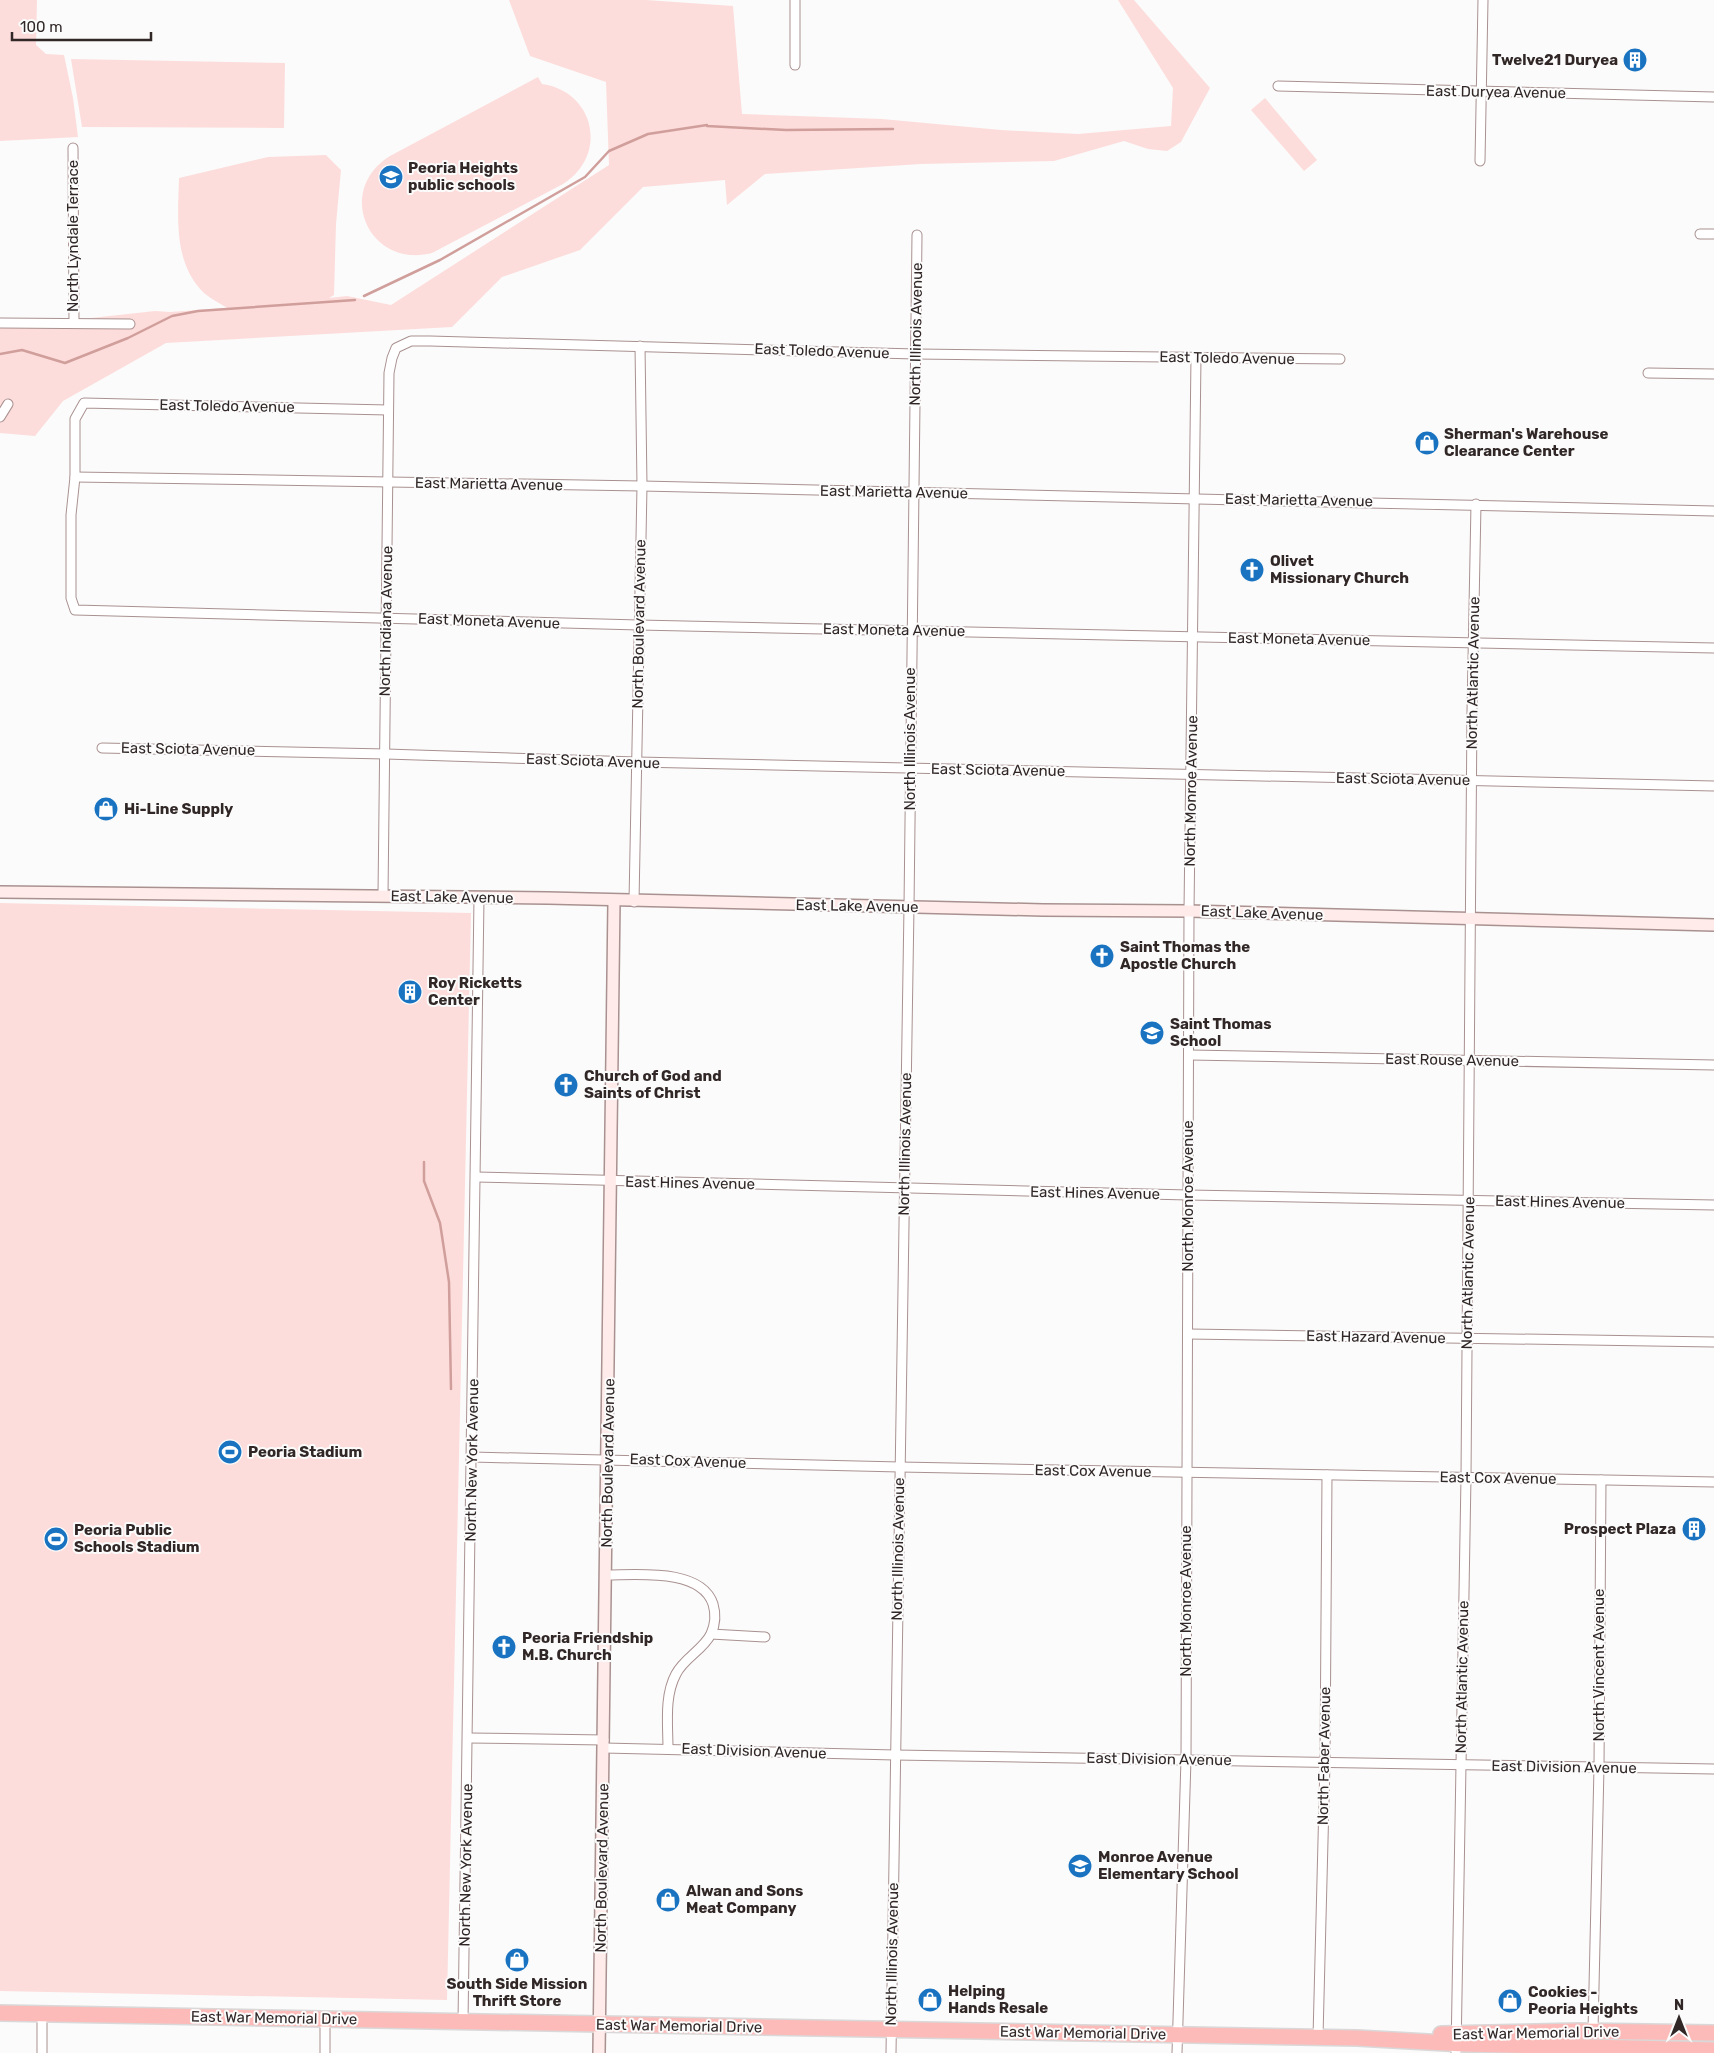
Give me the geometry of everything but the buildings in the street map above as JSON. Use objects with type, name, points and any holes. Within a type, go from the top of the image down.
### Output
[{"type":"highway","name":"East War Memorial Drive","points":[[0,2013],[1318,2037],[1714,2050]]},
{"type":"highway","name":"East War Memorial Drive","points":[[1457,2043],[1593,2031],[1714,2033]]},
{"type":"highway","points":[[1612,2048],[1690,2053]]},
{"type":"street","points":[[795,0],[795,65]]},
{"type":"street","points":[[1480,161],[1483,0]]},
{"type":"street","name":"East Duryea Avenue","points":[[1278,86],[1714,97]]},
{"type":"street","name":"North Lyndale Terrace","points":[[73,148],[74,323]]},
{"type":"street","points":[[1700,234],[1714,234]]},
{"type":"street","name":"North Illinois Avenue","points":[[891,2053],[909,907],[917,235]]},
{"type":"street","points":[[0,323],[130,324]]},
{"type":"street","name":"East Toledo Avenue","points":[[396,348],[412,341],[430,341],[916,354],[1340,359]]},
{"type":"street","name":"North Boulevard Avenue","points":[[634,902],[642,486],[640,346]]},
{"type":"street","name":"North Indiana Avenue","points":[[383,895],[386,754],[388,410],[389,373],[396,348]]},
{"type":"street","name":"North Monroe Avenue","points":[[1177,2053],[1186,1759],[1186,1472],[1190,1055],[1189,912],[1194,637],[1196,357]]},
{"type":"street","points":[[1648,373],[1714,374]]},
{"type":"street","name":"East Toledo Avenue","points":[[75,477],[75,420],[84,403],[388,410]]},
{"type":"street","points":[[0,417],[8,404]]},
{"type":"street","name":"East Marietta Avenue","points":[[75,477],[642,486],[1714,511]]},
{"type":"street","name":"East Moneta Avenue","points":[[75,477],[71,515],[71,598],[75,610],[639,625],[1714,648]]},
{"type":"street","name":"North Atlantic Avenue","points":[[1457,2043],[1466,1477],[1470,919],[1476,504]]},
{"type":"street","name":"East Sciota Avenue","points":[[102,748],[1714,786]]},
{"type":"street","name":"East Lake Avenue","points":[[0,892],[383,895],[1714,925]]},
{"type":"street","name":"North New York Avenue","points":[[464,2022],[479,898]]},
{"type":"street","name":"North Boulevard Avenue","points":[[600,2053],[614,901]]},
{"type":"street","name":"East Rouse Avenue","points":[[1190,1055],[1714,1065]]},
{"type":"street","name":"East Hines Avenue","points":[[476,1177],[611,1182],[1714,1205]]},
{"type":"street","name":"East Hazard Avenue","points":[[1188,1334],[1714,1342]]},
{"type":"street","name":"East Cox Avenue","points":[[472,1457],[1327,1476],[1714,1482]]},
{"type":"street","name":"North Faber Avenue","points":[[1318,2037],[1324,1762],[1327,1476]]},
{"type":"street","name":"North Vincent Avenue","points":[[1593,2031],[1601,1480]]},
{"type":"street","points":[[607,1575],[666,1576],[692,1581],[712,1601],[715,1620],[711,1634],[676,1674],[669,1694],[668,1749]]},
{"type":"street","points":[[711,1634],[765,1637]]},
{"type":"street","name":"East Division Avenue","points":[[468,1738],[668,1749],[895,1755],[1714,1769]]},
{"type":"street","points":[[42,2014],[42,2053]]},
{"type":"street","points":[[325,2019],[325,2053]]},
{"type":"shaded area","points":[[0,0],[37,0],[36,45],[46,54],[64,55],[73,98],[78,137],[0,141]]},
{"type":"shaded area","points":[[509,0],[646,0],[733,6],[742,114],[882,119],[1001,130],[1078,134],[1171,126],[1173,88],[1118,0],[1134,0],[1210,88],[1181,142],[1167,151],[1148,149],[1124,141],[1054,161],[921,164],[765,174],[727,205],[725,180],[643,187],[580,250],[502,277],[452,327],[166,343],[63,401],[35,436],[0,433],[0,328],[155,311],[170,312],[227,308],[204,293],[194,281],[187,268],[182,254],[178,224],[179,178],[268,157],[326,155],[341,170],[336,224],[334,295],[329,298],[347,296],[391,305],[609,165],[606,82],[530,56]]},
{"type":"shaded area","points":[[71,59],[285,63],[284,128],[82,127]]},
{"type":"shaded area","points":[[538,77],[542,84],[560,89],[574,99],[584,112],[590,126],[590,142],[586,158],[577,172],[563,184],[432,253],[410,255],[391,250],[376,239],[366,224],[362,206],[364,188],[373,171],[390,156]]},
{"type":"shaded area","points":[[1265,98],[1317,160],[1304,171],[1251,110]]},
{"type":"shaded area","name":"Peoria Stadium","points":[[0,903],[471,913],[447,2000],[0,1991]]},
{"type":"waterway","points":[[364,296],[440,260],[585,177],[609,151],[648,134],[707,125],[786,130],[893,129]]},
{"type":"waterway","points":[[0,354],[22,350],[65,363],[128,338],[172,316],[198,311],[355,300]]},
{"type":"waterway","points":[[424,1162],[424,1181],[440,1223],[449,1282],[451,1389]]},
{"type":"place","name":"Twelve21 Duryea","points":[[1635,60]]},
{"type":"place","name":"Peoria Heights public schools","points":[[391,177]]},
{"type":"place","name":"Sherman's Warehouse Clearance Center","points":[[1427,443]]},
{"type":"place","name":"Olivet Missionary Church","points":[[1252,570]]},
{"type":"place","name":"Hi-Line Supply","points":[[106,809]]},
{"type":"place","name":"Saint Thomas the Apostle Church","points":[[1102,956]]},
{"type":"place","name":"Roy Ricketts Center","points":[[410,992]]},
{"type":"place","name":"Saint Thomas School","points":[[1152,1033]]},
{"type":"place","name":"Church of God and Saints of Christ","points":[[566,1085]]},
{"type":"place","name":"Peoria Stadium","points":[[230,1452]]},
{"type":"place","name":"Prospect Plaza","points":[[1694,1529]]},
{"type":"place","name":"Peoria Public Schools Stadium","points":[[56,1539]]},
{"type":"place","name":"Peoria Friendship M.B. Church","points":[[504,1647]]},
{"type":"place","name":"Monroe Avenue Elementary School","points":[[1080,1866]]},
{"type":"place","name":"Alwan and Sons Meat Company","points":[[668,1900]]},
{"type":"place","name":"South Side Mission Thrift Store","points":[[517,1960]]},
{"type":"place","name":"Helping Hands Resale","points":[[930,2000]]},
{"type":"place","name":"Cookies - Peoria Heights","points":[[1510,2001]]}]
